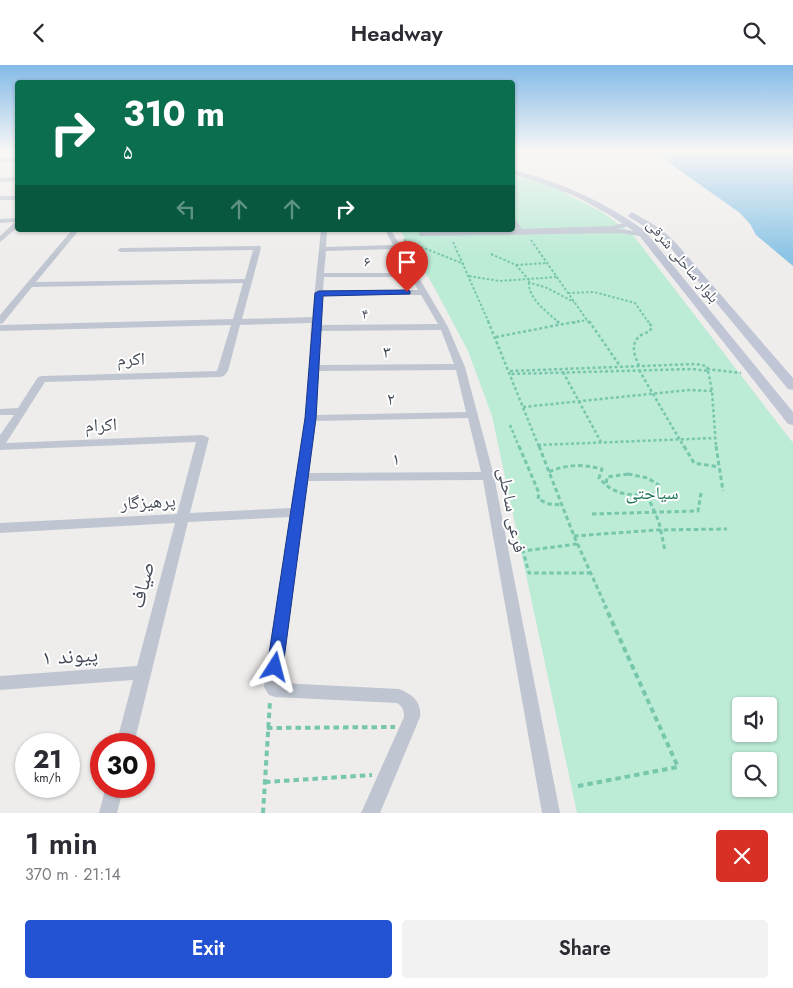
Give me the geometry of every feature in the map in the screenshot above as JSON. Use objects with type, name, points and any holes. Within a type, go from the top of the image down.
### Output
[{"type":"main road","name":"بلوار ساحلی شرقی","points":[[561,186],[622,226],[644,235],[793,421]]},
{"type":"main road","name":"بلوار ساحلی شرقی","points":[[576,186],[615,205],[658,231],[672,244],[793,386]]},
{"type":"street","points":[[0,198],[15,198]]},
{"type":"street","points":[[0,221],[15,222]]},
{"type":"street","points":[[0,240],[15,225]]},
{"type":"street","points":[[0,321],[74,232]]},
{"type":"street","points":[[324,232],[319,275],[311,418],[272,687],[274,690],[398,696],[405,698],[413,710],[408,726],[370,813]]},
{"type":"street","name":"فرعی ساحلی","points":[[390,232],[444,327],[460,367],[488,476],[551,813]]},
{"type":"street","points":[[121,250],[255,247],[258,249],[236,322]]},
{"type":"street","points":[[322,249],[398,247]]},
{"type":"street","name":"۶","points":[[319,275],[415,275]]},
{"type":"street","points":[[30,285],[247,281]]},
{"type":"street","points":[[319,293],[425,292]]},
{"type":"street","name":"۴","points":[[0,328],[236,322],[444,327]]},
{"type":"street","name":"اکرم","points":[[21,411],[42,379],[220,373],[223,371],[236,322]]},
{"type":"street","name":"۳","points":[[314,369],[460,367]]},
{"type":"street","points":[[0,412],[21,411]]},
{"type":"street","points":[[0,445],[21,411]]},
{"type":"street","name":"۲","points":[[311,418],[472,415]]},
{"type":"street","name":"اکرام","points":[[0,445],[203,438]]},
{"type":"street","name":"صیاف","points":[[128,733],[203,438]]},
{"type":"street","name":"۱","points":[[303,477],[488,476]]},
{"type":"street","name":"پرهیزگار","points":[[0,528],[182,520],[298,512]]},
{"type":"street","name":"پیوند ۱","points":[[0,683],[143,672]]},
{"type":"street","points":[[108,813],[112,798]]},
{"type":"lane","points":[[515,221],[523,232]]},
{"type":"lane","points":[[523,232],[421,234],[450,234],[523,232],[622,226]]},
{"type":"path","points":[[390,232],[464,264]]},
{"type":"path","points":[[523,232],[548,263],[620,367]]},
{"type":"path","points":[[450,234],[470,275],[496,337],[577,544],[678,767],[578,786]]},
{"type":"path","points":[[491,254],[516,265],[548,263]]},
{"type":"path","points":[[516,265],[528,281],[575,302]]},
{"type":"path","points":[[470,275],[499,281],[528,281],[557,277]]},
{"type":"path","points":[[528,281],[527,286],[530,293],[560,324]]},
{"type":"path","points":[[568,293],[594,292],[636,303],[652,327],[650,331],[639,336],[634,343],[633,353],[639,366]]},
{"type":"path","points":[[496,337],[534,332],[560,324],[587,320]]},
{"type":"path","points":[[510,373],[695,364],[707,366],[712,391],[715,438],[723,491]]},
{"type":"path","points":[[510,373],[693,369],[757,375]]},
{"type":"path","points":[[639,370],[694,463],[719,467]]},
{"type":"path","points":[[563,372],[601,442]]},
{"type":"path","points":[[523,407],[653,393],[689,390],[712,391]]},
{"type":"path","points":[[510,425],[539,493],[538,499],[549,504],[562,505]]},
{"type":"path","points":[[538,445],[715,438]]},
{"type":"path","points":[[549,472],[559,467],[576,464],[602,469],[599,478],[606,486],[612,491],[623,495],[656,494],[660,486],[651,479],[640,475],[622,474],[608,477],[606,486]]},
{"type":"path","points":[[592,514],[698,511],[701,493]]},
{"type":"path","points":[[647,495],[657,513],[665,551]]},
{"type":"path","points":[[574,536],[727,529]]},
{"type":"path","points":[[577,544],[523,551],[529,573],[590,573]]},
{"type":"path","points":[[263,813],[267,728],[272,687]]},
{"type":"path","points":[[267,728],[408,726]]},
{"type":"path","points":[[265,782],[388,773]]},
{"type":"green space","name":"سیاحتی","points":[[515,186],[551,186],[602,212],[633,235],[793,443],[793,813],[577,813],[492,416],[468,351],[434,287],[401,232],[515,232]]},
{"type":"water","points":[[702,186],[793,186],[793,266],[756,235],[750,224],[740,213]]},
{"type":"route","points":[[275,667],[311,418],[315,328],[319,293],[407,292]]}]
